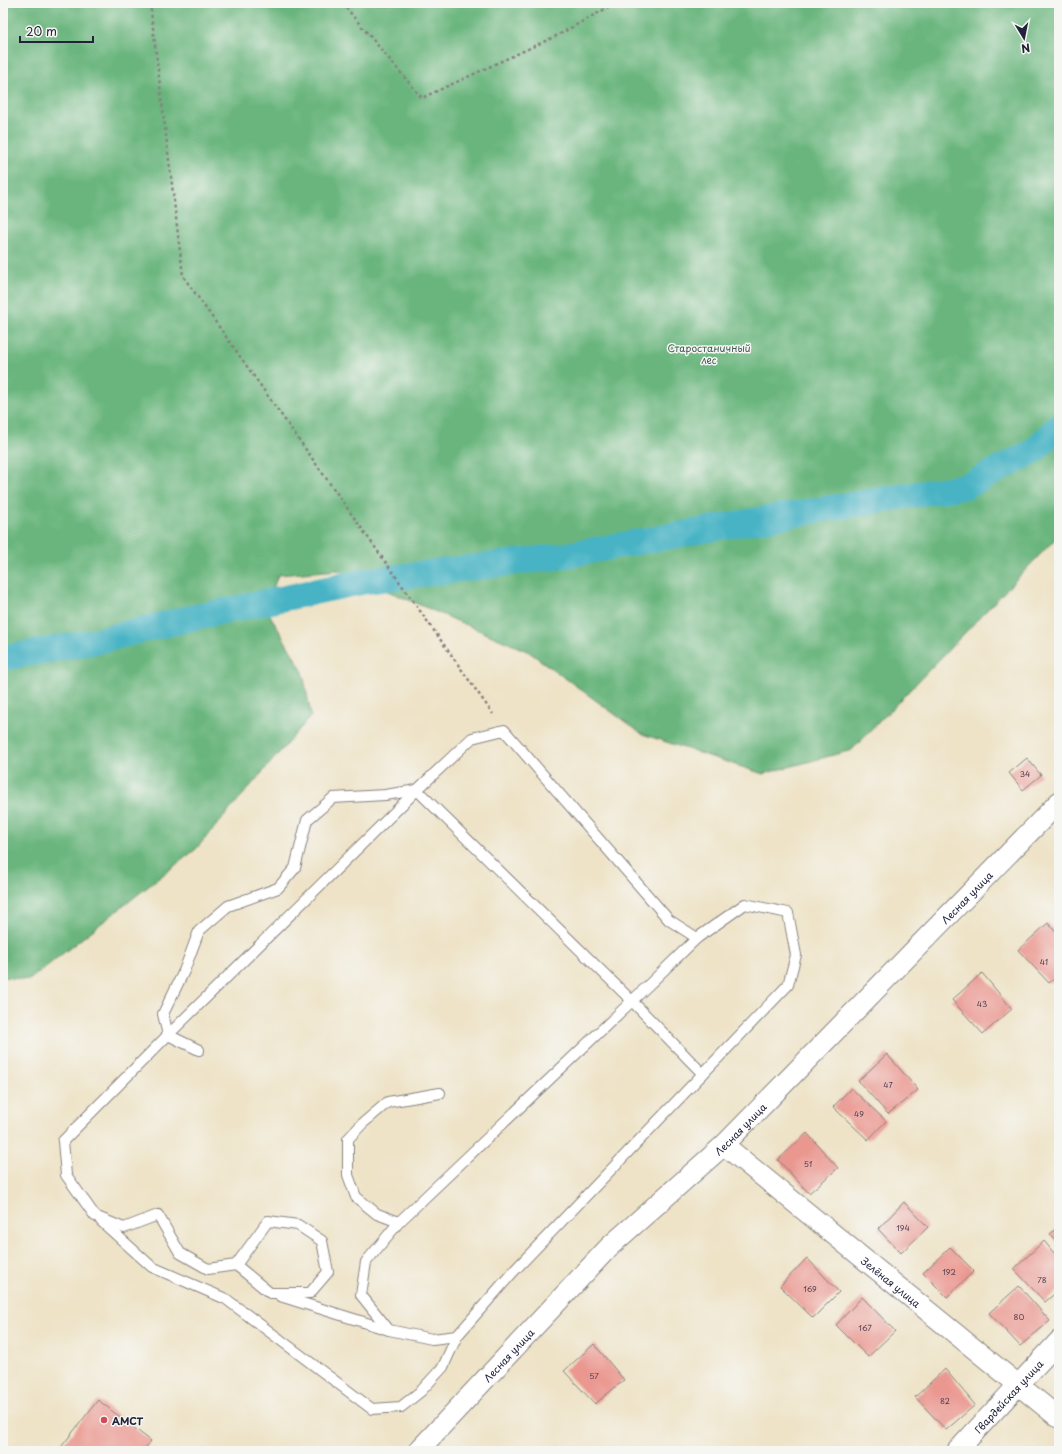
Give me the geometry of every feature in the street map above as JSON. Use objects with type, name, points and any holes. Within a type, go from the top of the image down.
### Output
[{"type":"street","name":"Лесная улица","points":[[418,1451],[609,1247],[724,1144],[1059,802]]},
{"type":"street","name":"Зелёная улица","points":[[724,1144],[1059,1418]]},
{"type":"street","name":"Гвардейская улица","points":[[957,1451],[1059,1341]]},
{"type":"lane","points":[[389,1330],[361,1295],[366,1262],[399,1222],[632,1002],[697,938],[745,904],[788,912],[796,955],[788,985],[512,1273],[457,1336],[443,1366],[421,1391],[401,1407],[372,1409],[226,1299],[152,1267],[95,1216],[66,1176],[63,1141],[168,1035],[417,790],[472,738],[504,730],[669,920],[697,938]]},
{"type":"lane","points":[[417,790],[703,1074]]},
{"type":"lane","points":[[168,1035],[163,1014],[184,971],[199,931],[228,906],[278,888],[295,868],[307,820],[333,798],[385,795],[417,790]]},
{"type":"lane","points":[[168,1035],[199,1050]]},
{"type":"lane","points":[[399,1222],[377,1214],[356,1197],[348,1175],[348,1139],[362,1124],[388,1102],[440,1092]]},
{"type":"lane","points":[[95,1216],[124,1228],[158,1215],[180,1253],[208,1270],[236,1265],[268,1221],[298,1225],[322,1241],[328,1272],[310,1293],[270,1293]]},
{"type":"lane","points":[[236,1265],[270,1293],[389,1330],[432,1339],[457,1336]]},
{"type":"path","points":[[150,3],[183,276],[504,730]]},
{"type":"path","points":[[342,3],[422,98],[556,36],[616,3]]},
{"type":"green space","name":"Старостаничный лес","points":[[3,3],[1059,3],[1059,535],[852,750],[763,774],[642,734],[529,652],[339,570],[278,575],[266,608],[303,672],[311,716],[196,849],[29,980],[3,977]]},
{"type":"building","points":[[1027,758],[1041,775],[1023,790],[1009,773]]},
{"type":"building","points":[[1048,923],[1059,936],[1059,975],[1049,983],[1018,950]]},
{"type":"building","points":[[982,973],[1012,1009],[983,1034],[952,1000]]},
{"type":"building","points":[[887,1054],[918,1090],[888,1114],[858,1081]]},
{"type":"building","points":[[851,1088],[886,1121],[868,1140],[833,1107]]},
{"type":"building","points":[[807,1133],[838,1168],[809,1193],[778,1160]]},
{"type":"building","points":[[904,1202],[928,1227],[901,1253],[878,1229]]},
{"type":"building","points":[[1059,1226],[1059,1244],[1050,1234]]},
{"type":"building","points":[[1044,1241],[1059,1259],[1059,1290],[1045,1302],[1014,1269]]},
{"type":"building","points":[[950,1247],[974,1271],[947,1297],[923,1273]]},
{"type":"building","points":[[807,1258],[839,1292],[813,1318],[780,1286]]},
{"type":"building","points":[[1019,1286],[1050,1321],[1020,1346],[989,1313]]},
{"type":"building","points":[[862,1297],[895,1331],[868,1357],[836,1325]]},
{"type":"building","points":[[594,1344],[624,1380],[595,1404],[564,1371]]},
{"type":"building","points":[[945,1369],[975,1405],[946,1430],[915,1397]]},
{"type":"building","name":"АМСТ","points":[[98,1400],[151,1441],[143,1451],[58,1451]]},
{"type":"waterway","points":[[3,658],[97,641],[191,618],[365,581],[556,557],[770,518],[966,486],[1034,451],[1059,425]]},
{"type":"place","name":"АМСТ","points":[[104,1420]]}]
